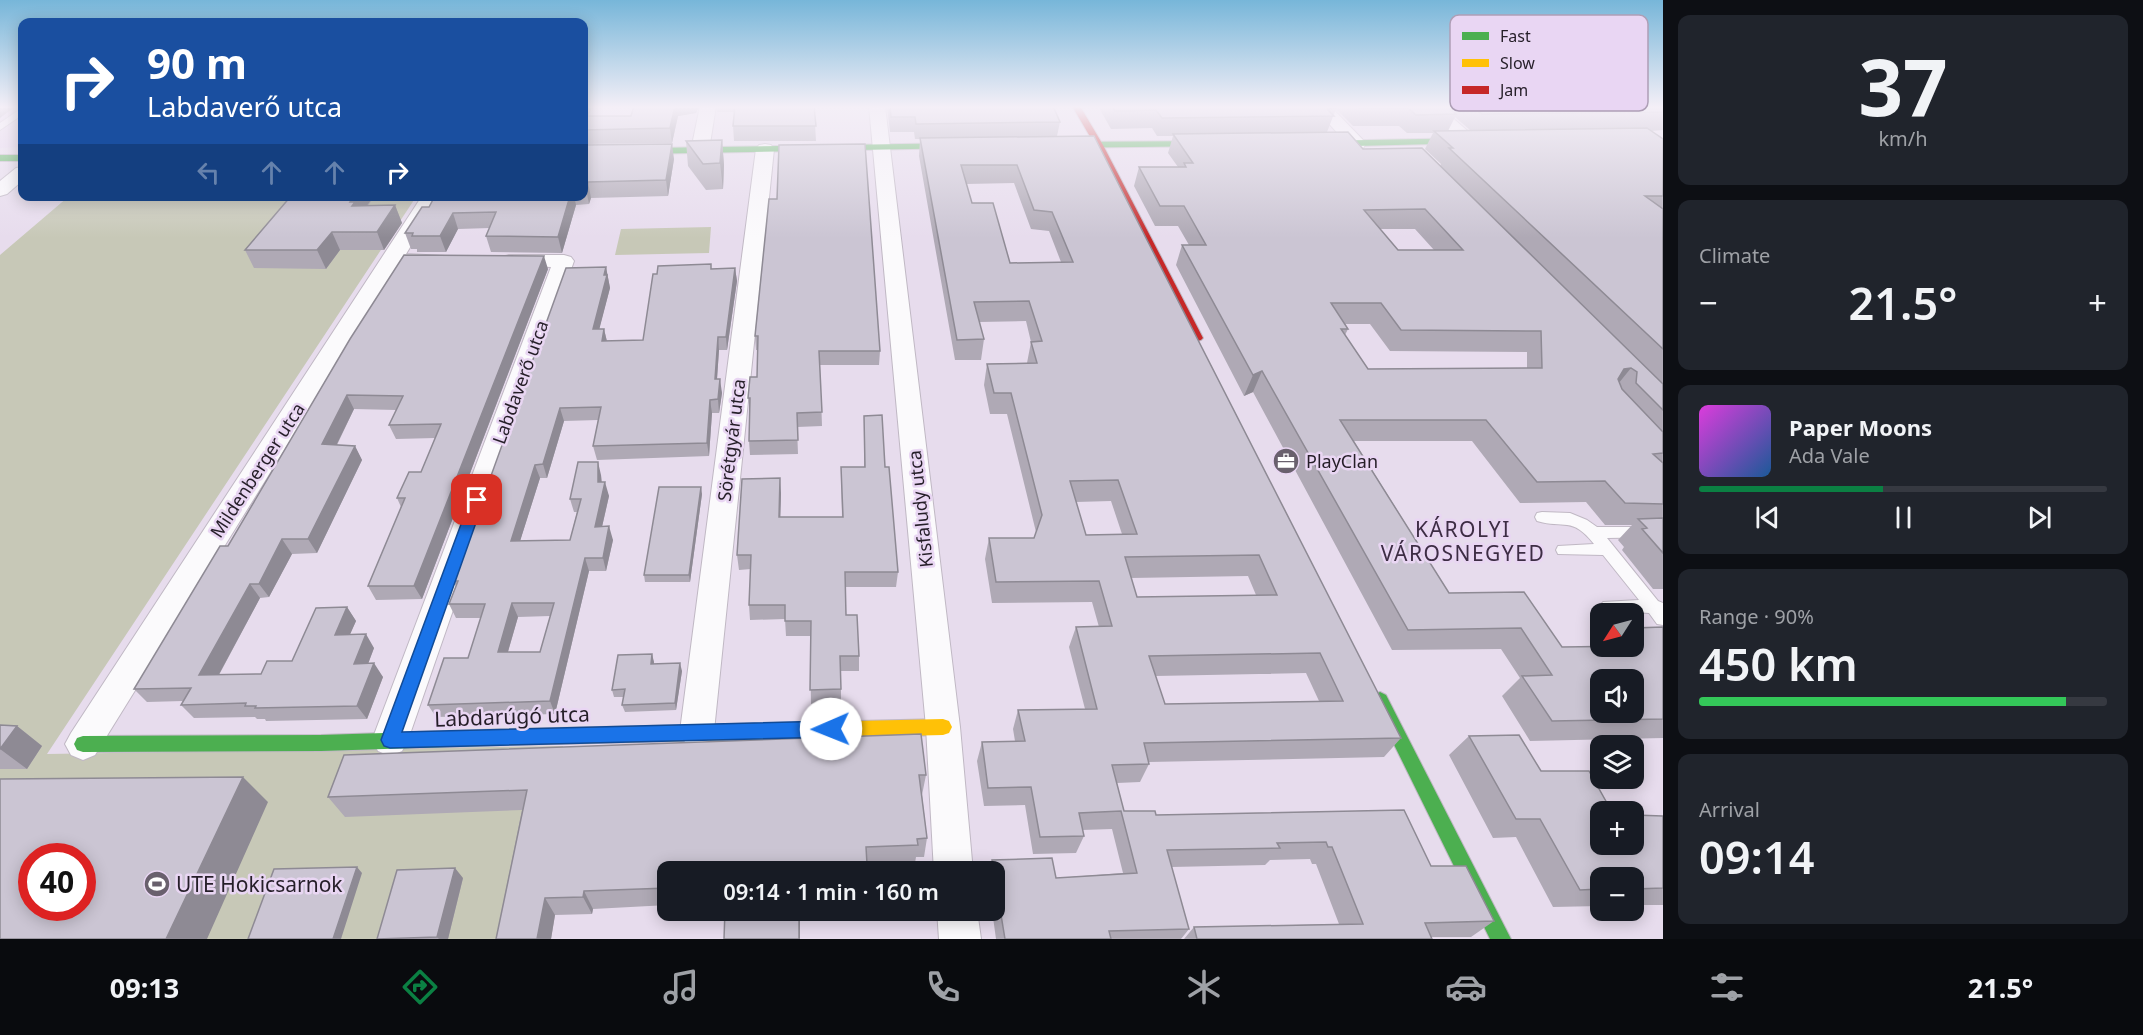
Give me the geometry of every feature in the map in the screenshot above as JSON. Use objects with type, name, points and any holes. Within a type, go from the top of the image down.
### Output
[{"type":"street","points":[[588,152],[712,150]]},
{"type":"street","name":"Sörétgyár utca","points":[[697,731],[765,150]]},
{"type":"street","name":"Kisfaludy utca","points":[[882,150],[943,728],[953,861]]},
{"type":"street","points":[[1102,150],[1201,346]]},
{"type":"street","points":[[1408,150],[1418,160]]},
{"type":"street","points":[[0,158],[18,158]]},
{"type":"street","points":[[0,190],[18,175]]},
{"type":"street","name":"Mildenberger utca","points":[[83,744],[429,201]]},
{"type":"street","points":[[391,260],[458,261]]},
{"type":"street","name":"Labdaverő utca","points":[[390,740],[564,261],[493,261]]},
{"type":"street","points":[[1372,685],[1501,939]]},
{"type":"street","name":"Labdarúgó utca","points":[[83,744],[314,743],[697,731],[943,728]]},
{"type":"street","points":[[958,921],[960,939]]},
{"type":"lane","points":[[1542,517],[1569,517],[1583,522],[1660,611]]},
{"type":"lane","points":[[1594,533],[1663,532]]},
{"type":"lane","points":[[1563,550],[1605,549]]},
{"type":"lane","points":[[1644,609],[1660,611]]},
{"type":"green space","points":[[63,201],[413,201],[47,754],[563,746],[513,939],[0,939],[0,255]]},
{"type":"green space","points":[[711,227],[709,253],[615,255],[621,229]]},
{"type":"building","points":[[588,150],[671,150],[666,180],[588,182]]},
{"type":"building","points":[[693,150],[721,150],[720,163],[703,164]]},
{"type":"building","points":[[779,150],[865,150],[880,351],[819,351],[822,412],[797,413],[798,440],[749,441],[750,398],[748,398],[750,377],[757,377],[758,336],[755,336],[769,199],[777,199]]},
{"type":"building","points":[[922,150],[1101,150],[1401,738],[1144,743],[1149,764],[1112,765],[1124,811],[1155,811],[1156,815],[1404,810],[1431,866],[1466,866],[1494,921],[1425,923],[1432,939],[1197,939],[1194,927],[1363,924],[1332,847],[1328,847],[1326,842],[1277,843],[1280,848],[1167,850],[1189,929],[1109,931],[1111,939],[1005,939],[1002,921],[1005,921],[1005,861],[992,860],[1052,858],[1056,878],[1137,873],[1121,811],[1079,813],[1084,836],[1040,837],[1031,787],[988,788],[982,742],[1025,741],[1018,710],[1097,709],[1076,627],[1112,626],[1099,581],[996,582],[989,538],[1034,538],[1042,515],[1011,393],[994,393],[987,364],[1037,363],[1031,342],[1042,341],[1029,301],[974,302],[984,339],[957,340]],"holes":[[[961,165],[1017,165],[1034,210],[1052,212],[1073,262],[1010,263],[993,203],[972,203]],[[1118,480],[1137,534],[1086,535],[1070,481]],[[1259,555],[1277,595],[1137,597],[1125,557]],[[1320,653],[1343,701],[1165,704],[1149,656]]]},
{"type":"building","points":[[1184,150],[1424,150],[1663,384],[1663,410],[1636,383],[1637,372],[1631,368],[1624,369],[1618,379],[1622,389],[1663,432],[1663,453],[1653,454],[1663,463],[1663,504],[1625,503],[1605,481],[1537,482],[1486,420],[1340,420],[1449,593],[1524,592],[1562,647],[1590,647],[1590,657],[1644,657],[1644,628],[1663,627],[1663,719],[1644,719],[1644,669],[1590,669],[1590,720],[1552,721],[1522,676],[1552,675],[1521,628],[1408,630],[1262,371],[1253,375],[1182,245],[1206,245],[1184,206],[1160,206],[1139,167],[1186,167],[1184,163],[1193,163]],"holes":[[[1425,209],[1463,250],[1398,250],[1364,210]],[[1331,303],[1381,303],[1401,330],[1541,331],[1542,368],[1368,369],[1341,329],[1348,329]]]},
{"type":"building","points":[[1451,150],[1663,150],[1663,196],[1645,196],[1663,209],[1663,349]]},
{"type":"building","points":[[287,201],[355,202],[352,206],[395,205],[377,232],[332,232],[317,250],[245,250]]},
{"type":"building","points":[[432,201],[569,201],[558,237],[486,236],[496,212],[453,213],[440,236],[412,236],[413,233],[405,233],[422,207],[429,207]]},
{"type":"building","points":[[404,255],[544,256],[414,586],[368,586],[405,498],[397,498],[409,472],[421,472],[441,424],[389,425],[403,396],[347,395],[322,444],[355,446],[308,539],[282,539],[259,584],[250,584],[199,675],[261,674],[267,661],[292,661],[316,608],[347,607],[335,635],[366,634],[354,664],[374,663],[357,706],[255,708],[256,706],[245,706],[246,703],[181,705],[191,688],[134,689],[220,546],[228,546],[350,339]]},
{"type":"building","points":[[711,264],[711,269],[735,268],[726,337],[718,337],[715,379],[720,379],[718,399],[710,400],[707,443],[593,446],[601,407],[560,408],[543,464],[535,465],[511,541],[570,540],[581,499],[570,499],[578,462],[598,462],[598,482],[605,482],[595,527],[609,526],[603,558],[585,558],[550,701],[428,705],[444,658],[468,658],[485,604],[449,604],[458,581],[453,581],[566,268],[606,267],[604,275],[607,275],[593,329],[604,329],[602,341],[643,340],[653,274],[657,274],[658,266]],"holes":[[[512,603],[554,603],[540,652],[498,652]]]},
{"type":"building","points":[[882,415],[885,467],[889,467],[898,572],[845,572],[846,615],[857,615],[859,656],[840,656],[841,689],[810,690],[811,621],[785,621],[785,605],[749,605],[751,555],[737,555],[742,479],[780,478],[779,517],[843,517],[841,467],[865,467],[864,416]]},
{"type":"building","points":[[659,487],[701,487],[689,575],[644,575]]},
{"type":"building","points":[[1663,518],[1663,553],[1642,529],[1647,528],[1638,519]]},
{"type":"building","points":[[652,654],[651,664],[680,663],[675,703],[622,705],[625,689],[612,690],[618,655]]},
{"type":"building","points":[[0,725],[17,726],[0,749]]},
{"type":"building","points":[[921,734],[926,775],[919,775],[927,838],[917,839],[918,845],[866,847],[867,861],[657,861],[657,888],[584,891],[583,897],[545,898],[537,939],[496,939],[527,790],[328,797],[344,755]]},
{"type":"building","points":[[1519,735],[1541,771],[1589,771],[1590,789],[1599,789],[1606,801],[1590,801],[1590,855],[1644,855],[1644,815],[1663,816],[1663,888],[1644,889],[1644,867],[1590,867],[1590,890],[1580,890],[1540,819],[1516,819],[1469,736]]},
{"type":"building","name":"UTE Hokicsarnok","points":[[243,777],[166,939],[0,939],[0,779]]},
{"type":"building","points":[[357,867],[333,939],[248,939],[274,869]]},
{"type":"building","points":[[455,868],[437,937],[377,939],[397,870]]},
{"type":"building","points":[[725,921],[799,921],[799,939],[724,939]]},
{"type":"traffic: fast","points":[[588,152],[722,150]]},
{"type":"traffic: fast","points":[[0,158],[18,158]]},
{"type":"traffic: fast","points":[[1380,700],[1501,939]]},
{"type":"traffic: fast","points":[[83,744],[321,743],[511,737]]},
{"type":"traffic: slow","points":[[511,737],[943,727]]},
{"type":"traffic: jam","points":[[1101,150],[1197,338]]},
{"type":"place","name":"PlayClan","points":[[1286,461]]},
{"type":"place","name":"UTE Hokicsarnok","points":[[157,884]]},
{"type":"district","name":"KÁROLYI VÁROSNEGYED","points":[[1463,541]]},
{"type":"route","points":[[477,500],[390,740],[831,729]]}]
